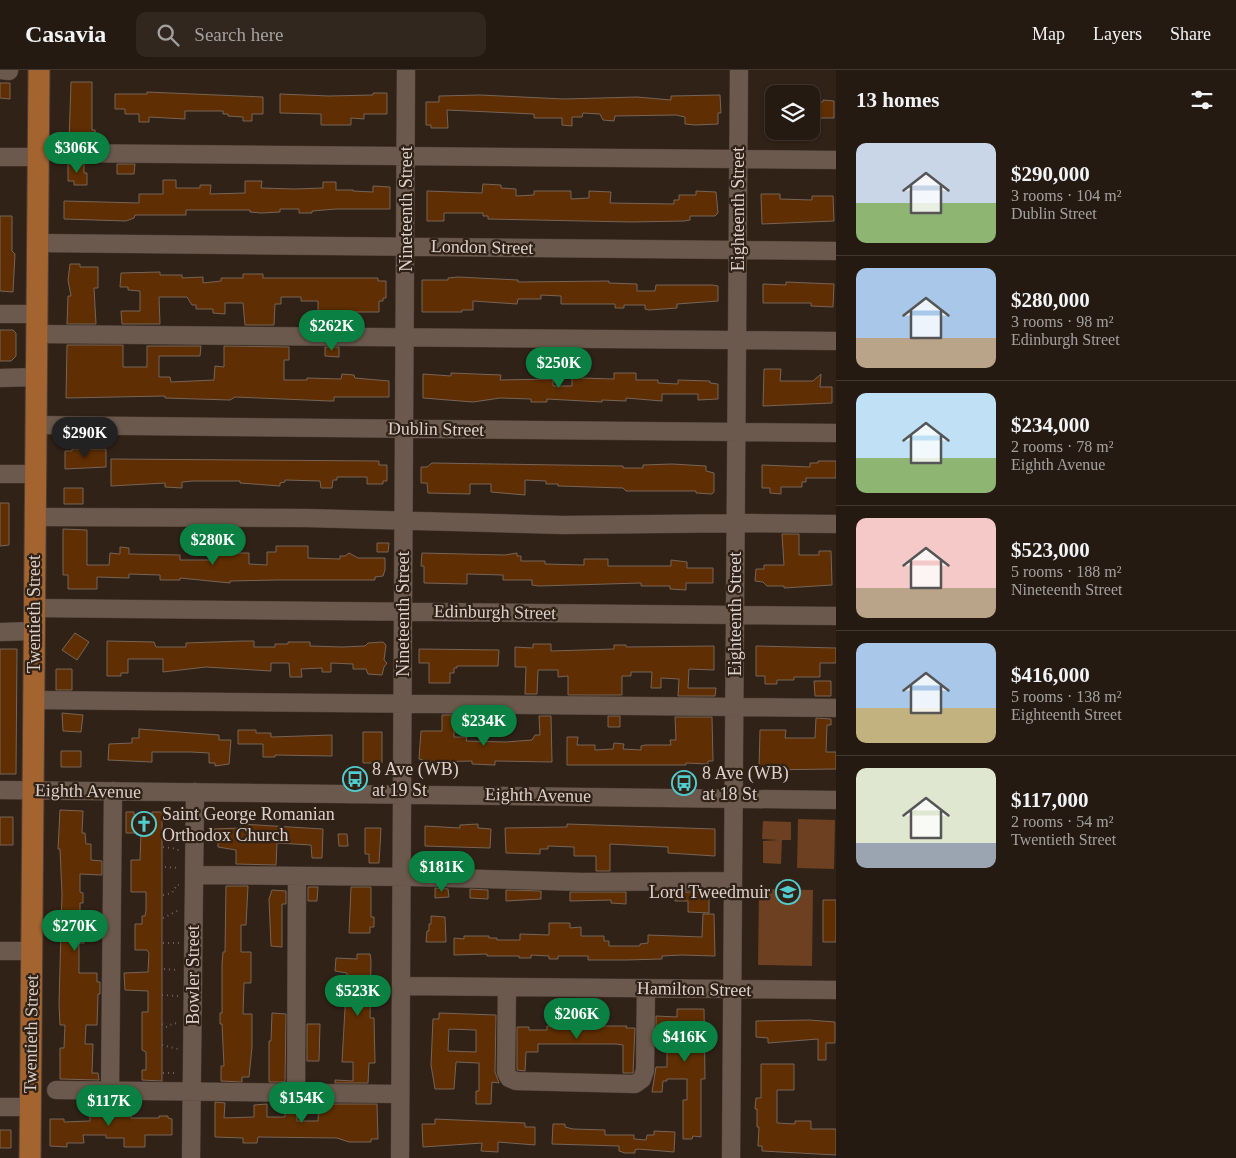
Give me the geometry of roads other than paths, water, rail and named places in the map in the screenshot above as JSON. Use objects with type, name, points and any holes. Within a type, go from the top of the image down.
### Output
[{"type":"main road","name":"Twentieth Street","points":[[30,1158],[38,243],[48,155],[39,70]]},
{"type":"street","name":"Nineteenth Street","points":[[400,1158],[403,986],[401,794],[406,70]]},
{"type":"street","name":"Eighteenth Street","points":[[731,1158],[740,70]]},
{"type":"street","points":[[7,157],[48,155],[406,156],[836,160]]},
{"type":"street","name":"London Street","points":[[38,243],[836,251]]},
{"type":"street","points":[[0,314],[37,324],[405,338],[836,342]]},
{"type":"street","points":[[0,378],[36,377]]},
{"type":"street","name":"Dublin Street","points":[[36,425],[836,433]]},
{"type":"street","points":[[1,474],[35,474]]},
{"type":"street","points":[[35,517],[403,520],[563,525],[836,524]]},
{"type":"street","name":"Edinburgh Street","points":[[34,608],[836,616]]},
{"type":"street","points":[[0,632],[34,631]]},
{"type":"street","points":[[34,700],[836,708]]},
{"type":"street","name":"Eighth Avenue","points":[[0,790],[734,797],[836,800]]},
{"type":"street","points":[[110,1091],[113,791]]},
{"type":"street","name":"Bowler Street","points":[[191,1158],[189,876],[194,792]]},
{"type":"street","points":[[189,876],[403,877],[582,882],[733,881]]},
{"type":"street","points":[[296,1093],[297,876]]},
{"type":"street","points":[[0,950],[32,951]]},
{"type":"street","name":"Hamilton Street","points":[[403,986],[836,990]]},
{"type":"street","points":[[507,987],[506,1072],[508,1078],[516,1081],[635,1084],[642,1079],[646,1070],[646,988]]},
{"type":"street","points":[[56,1090],[400,1094]]},
{"type":"street","points":[[0,1107],[29,1107]]},
{"type":"place","name":"8 Ave (WB) at 19 St","points":[[355,779]]},
{"type":"place","name":"8 Ave (WB) at 18 St","points":[[684,783]]},
{"type":"place","name":"Saint George Romanian Orthodox Church","points":[[144,824]]},
{"type":"place","name":"Lord Tweedmuir","points":[[788,892]]}]
